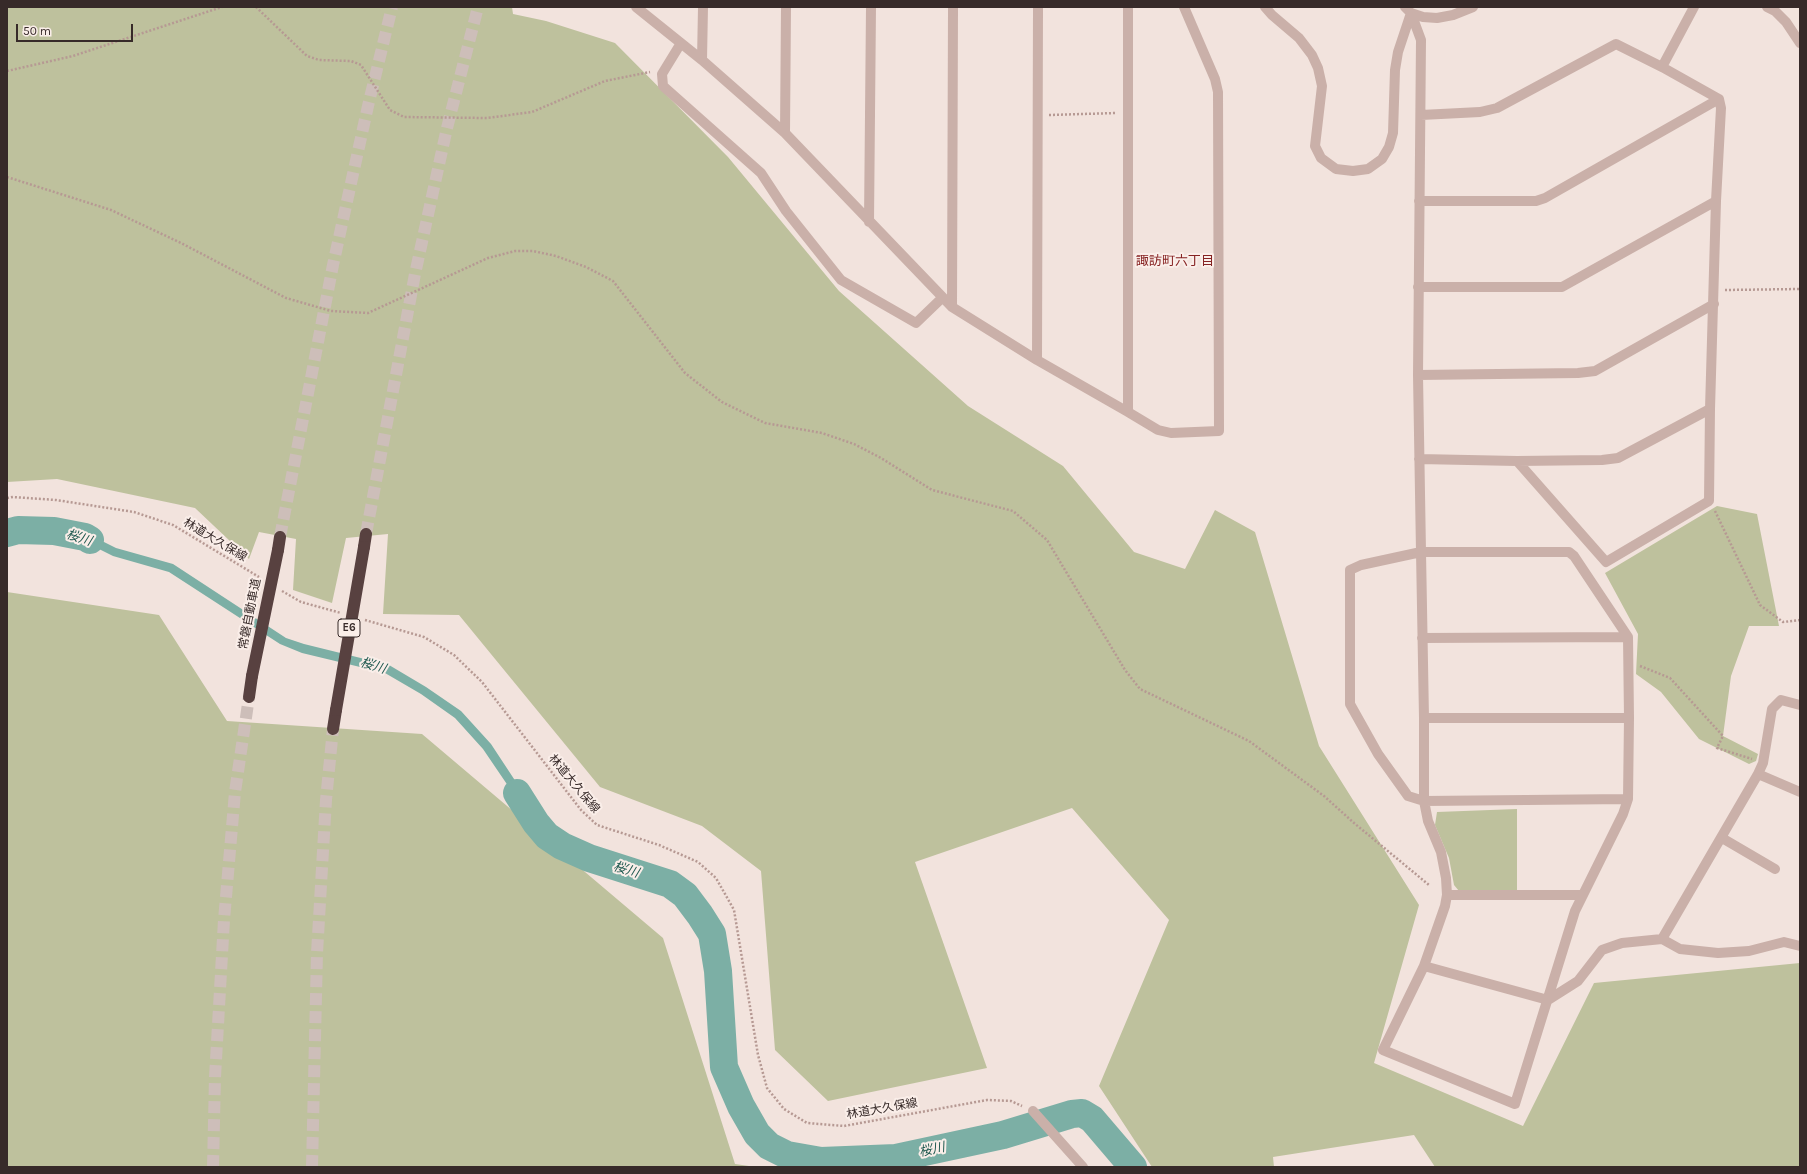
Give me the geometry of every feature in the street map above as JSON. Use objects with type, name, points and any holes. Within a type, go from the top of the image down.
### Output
[{"type":"highway","name":"E6","points":[[333,729],[366,534]]},
{"type":"highway","name":"常磐自動車道","points":[[249,697],[280,537]]},
{"type":"street","points":[[636,7],[702,60],[785,133],[942,298],[952,306],[1037,360],[1158,430],[1171,433],[1218,431],[1218,92],[1215,79],[1184,7]]},
{"type":"street","points":[[702,60],[703,7]]},
{"type":"street","points":[[785,133],[786,7]]},
{"type":"street","points":[[869,222],[870,7]]},
{"type":"street","points":[[952,7],[952,306]]},
{"type":"street","points":[[1037,360],[1038,7]]},
{"type":"street","points":[[1128,7],[1128,412]]},
{"type":"street","points":[[1265,7],[1299,38],[1312,55],[1318,68],[1322,86],[1315,146],[1321,158],[1336,168],[1353,171],[1368,169],[1382,159],[1389,147],[1393,133],[1395,70],[1408,10]]},
{"type":"street","points":[[1408,10],[1423,17],[1437,18],[1453,15],[1473,7]]},
{"type":"street","points":[[1662,67],[1694,7]]},
{"type":"street","points":[[1767,7],[1775,11],[1786,22],[1800,43]]},
{"type":"street","points":[[1408,10],[1421,40],[1418,375],[1421,552],[1422,638],[1424,718],[1424,801],[1428,821],[1441,852],[1446,878],[1447,896],[1445,906],[1424,966],[1383,1050],[1515,1104],[1567,934],[1581,896],[1623,814],[1628,799],[1628,637],[1574,556],[1569,552],[1421,552],[1368,564],[1350,570],[1350,704],[1378,754],[1408,796],[1424,801],[1628,799]]},
{"type":"street","points":[[681,43],[662,74],[663,86],[761,173],[786,211],[840,280],[916,323],[942,298]]},
{"type":"street","points":[[1421,115],[1480,112],[1497,108],[1616,44],[1662,67],[1719,99],[1721,108],[1716,201],[1709,501],[1606,562],[1517,461]]},
{"type":"street","points":[[1419,201],[1536,201],[1545,198],[1719,99]]},
{"type":"street","points":[[1418,287],[1562,287],[1716,201]]},
{"type":"street","points":[[1418,375],[1578,373],[1595,371],[1714,304]]},
{"type":"street","points":[[1419,459],[1517,461],[1602,460],[1618,458],[1710,409]]},
{"type":"street","points":[[1422,638],[1628,637]]},
{"type":"street","points":[[1662,939],[1758,774],[1763,763],[1772,709],[1781,700],[1800,704]]},
{"type":"street","points":[[1424,718],[1629,718]]},
{"type":"street","points":[[1758,774],[1800,792]]},
{"type":"street","points":[[1722,838],[1775,869]]},
{"type":"street","points":[[1447,896],[1581,896]]},
{"type":"street","points":[[1424,966],[1548,1000],[1578,981],[1602,950],[1622,943],[1662,939],[1680,949],[1718,953],[1749,951],[1784,942],[1800,946]]},
{"type":"street","points":[[1033,1112],[1083,1167]]},
{"type":"path","points":[[7,71],[73,56],[222,7]]},
{"type":"path","points":[[256,7],[307,56],[319,60],[351,61],[361,65],[390,110],[404,117],[487,118],[532,112],[605,82],[652,72]]},
{"type":"path","points":[[1038,115],[1129,113]]},
{"type":"path","points":[[7,177],[110,210],[181,243],[286,298],[332,311],[368,313],[488,258],[515,251],[533,251],[556,256],[586,267],[613,280],[685,373],[722,402],[765,424],[822,433],[854,444],[881,458],[932,490],[1013,511],[1047,540],[1125,670],[1140,689],[1249,741],[1324,796],[1354,823],[1430,885]]},
{"type":"path","points":[[1715,291],[1800,289]]},
{"type":"path","name":"林道大久保線","points":[[7,498],[13,497],[56,500],[134,512],[173,525],[261,578]]},
{"type":"path","points":[[1709,501],[1760,605],[1783,622],[1800,620]]},
{"type":"path","points":[[281,590],[301,602],[346,615]]},
{"type":"path","name":"林道大久保線","points":[[361,619],[424,637],[454,655],[482,682],[581,810],[597,825],[659,844],[698,862],[716,878],[734,910],[758,1055],[767,1088],[784,1109],[807,1123],[844,1126],[987,1100],[1011,1101],[1033,1112]]},
{"type":"path","points":[[1629,662],[1670,678],[1723,736],[1717,748],[1763,763]]},
{"type":"green space","points":[[7,7],[512,7],[513,14],[546,21],[615,43],[728,157],[839,291],[968,406],[1063,466],[1134,552],[1185,569],[1215,510],[1255,532],[1319,746],[1419,905],[1374,1063],[1523,1126],[1594,983],[1800,963],[1800,1167],[1435,1167],[1414,1135],[1273,1157],[1274,1167],[1152,1167],[1099,1086],[1169,920],[1072,808],[915,862],[987,1068],[828,1101],[775,1050],[761,871],[702,826],[600,787],[459,615],[383,614],[388,534],[346,538],[332,603],[293,590],[296,539],[259,532],[249,559],[195,508],[57,479],[7,482]]},
{"type":"green space","points":[[1717,506],[1757,514],[1779,626],[1749,626],[1731,676],[1723,736],[1758,754],[1756,761],[1749,764],[1699,739],[1661,692],[1636,674],[1638,634],[1605,573]]},
{"type":"green space","points":[[7,592],[159,615],[227,721],[422,734],[663,938],[735,1164],[756,1167],[7,1167]]},
{"type":"green space","points":[[1517,809],[1517,890],[1459,891],[1454,885],[1449,858],[1435,825],[1437,812]]},
{"type":"water","points":[[54,527],[86,533],[116,548],[173,564],[286,638],[304,644],[389,665],[426,687],[461,711],[491,744],[541,820],[536,827],[483,749],[455,718],[421,694],[385,673],[302,653],[280,644],[169,572],[113,556],[83,541],[53,534]]},
{"type":"waterway","name":"桜川","points":[[7,533],[18,530],[54,531],[85,537],[90,540]]},
{"type":"waterway","name":"桜川","points":[[517,793],[536,823],[547,836],[562,846],[589,858],[670,884],[685,895],[700,915],[712,934],[718,971],[724,1067],[741,1106],[757,1134],[769,1146],[787,1155],[821,1161],[896,1158],[1003,1135],[1072,1114],[1082,1113],[1092,1119],[1133,1167]]},
{"type":"tunnel","points":[[280,537],[333,265],[368,106],[392,7]]},
{"type":"tunnel","points":[[366,534],[415,274],[447,128],[478,7]]},
{"type":"tunnel","points":[[213,1167],[215,1077],[224,920],[235,792],[249,697]]},
{"type":"tunnel","points":[[312,1167],[317,953],[326,800],[333,729]]},
{"type":"district","name":"諏訪町六丁目","points":[[1175,261]]}]
